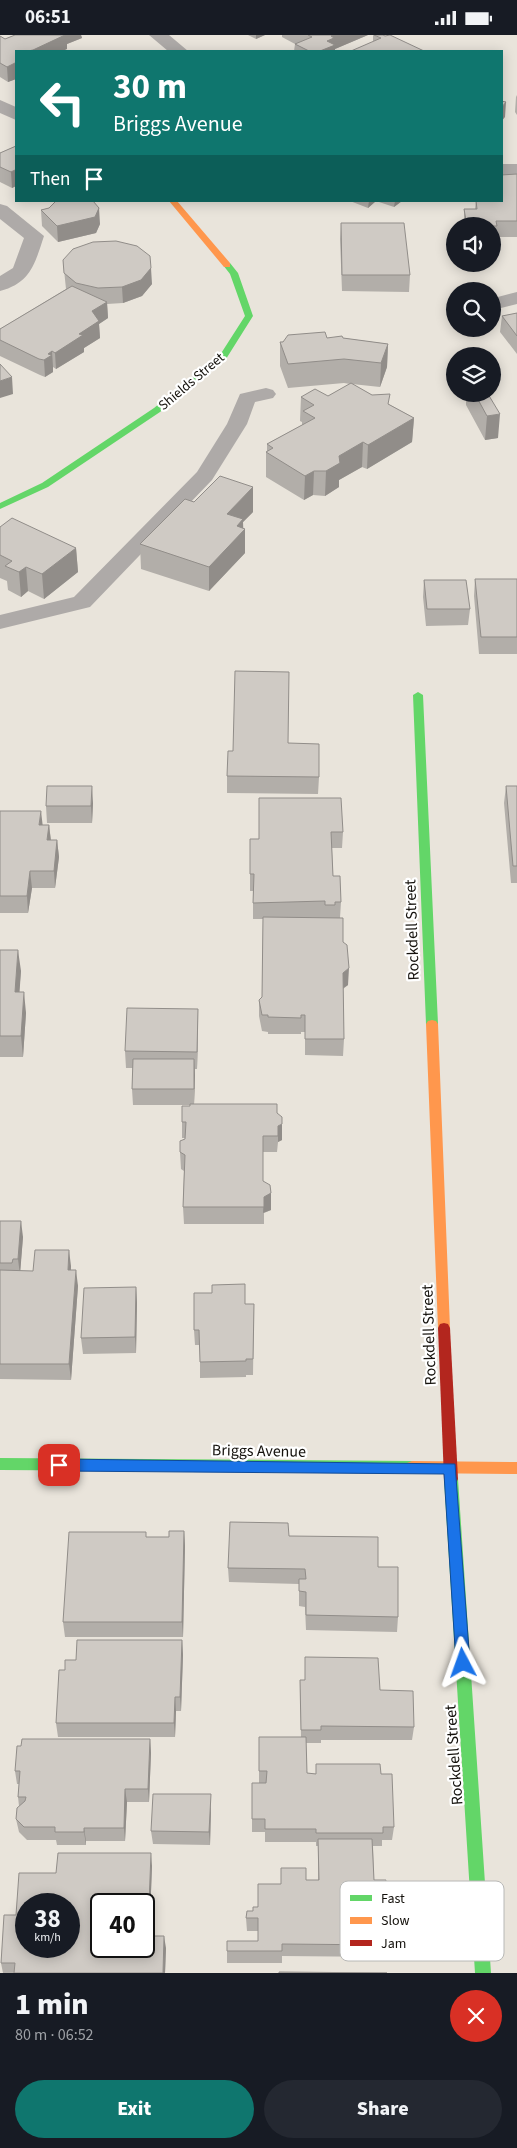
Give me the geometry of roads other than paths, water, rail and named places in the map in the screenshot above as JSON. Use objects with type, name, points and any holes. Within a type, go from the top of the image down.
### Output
[{"type":"street","points":[[158,35],[178,50]]},
{"type":"street","points":[[0,105],[15,114]]},
{"type":"street","points":[[503,170],[517,170]]},
{"type":"street","name":"Shields Street","points":[[0,506],[45,485],[157,410],[223,357],[250,316],[234,273],[175,202]]},
{"type":"street","points":[[0,210],[34,236],[22,271],[0,285]]},
{"type":"street","name":"Rockdell Street","points":[[418,695],[450,1469],[477,1881]]},
{"type":"street","name":"Briggs Avenue","points":[[0,1464],[450,1469],[517,1468]]},
{"type":"lane","points":[[0,622],[82,602],[205,476],[237,424],[247,398],[266,394]]}]
